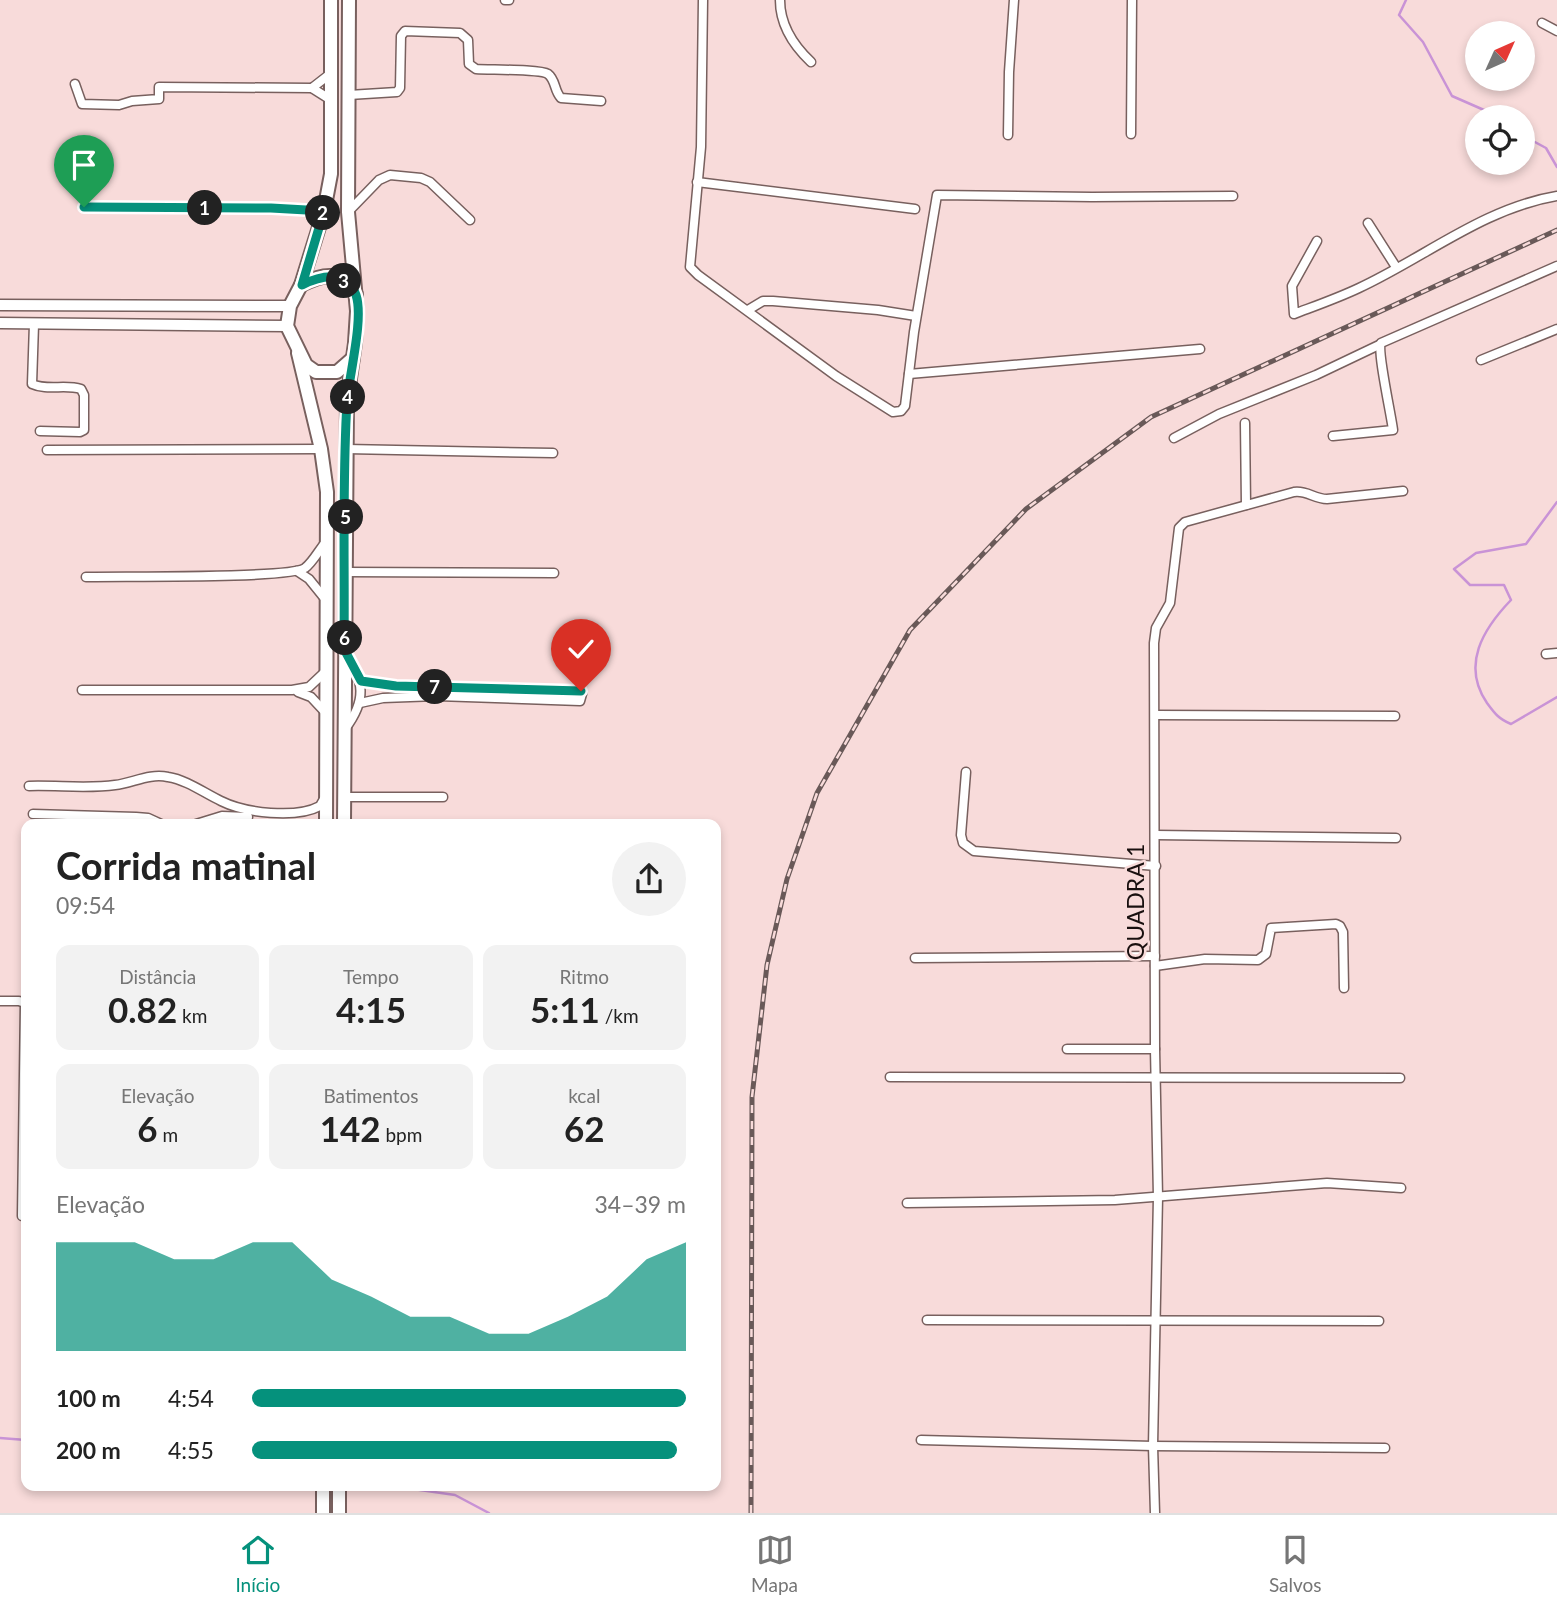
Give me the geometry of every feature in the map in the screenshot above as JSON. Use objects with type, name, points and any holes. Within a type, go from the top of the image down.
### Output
[{"type":"main road","points":[[326,819],[327,492],[321,449],[298,353],[287,326],[290,306],[302,285],[324,211],[331,174],[331,0]]},
{"type":"main road","points":[[344,819],[347,400],[356,324],[348,212],[349,0]]},
{"type":"main road","points":[[302,285],[329,275],[347,282],[356,295]]},
{"type":"main road","points":[[298,353],[306,365],[316,372],[326,373],[337,372],[354,358]]},
{"type":"main road","points":[[323,1491],[323,1513]]},
{"type":"main road","points":[[339,1491],[339,1513]]},
{"type":"street","points":[[703,0],[701,147],[690,267],[836,376],[893,412],[901,411],[905,406],[916,316],[933,211],[939,194],[1233,196]]},
{"type":"street","points":[[780,0],[782,17],[795,46],[811,62]]},
{"type":"street","points":[[1009,135],[1009,72],[1014,0]]},
{"type":"street","points":[[1131,134],[1132,0]]},
{"type":"street","points":[[1542,23],[1557,32]]},
{"type":"street","points":[[349,95],[397,92],[400,88],[401,36],[405,31],[460,33],[468,40],[469,64],[475,69],[545,72],[554,80],[555,91],[561,98],[601,101]]},
{"type":"street","points":[[312,88],[330,74]]},
{"type":"street","points":[[75,84],[82,104],[119,105],[159,99],[159,87],[312,88],[331,100]]},
{"type":"street","points":[[348,212],[379,180],[390,175],[421,178],[430,182],[470,220]]},
{"type":"street","points":[[697,182],[915,209]]},
{"type":"street","points":[[1317,241],[1292,286],[1294,314],[1359,288],[1458,233],[1523,204],[1557,197]]},
{"type":"street","points":[[84,207],[271,208],[324,211]]},
{"type":"street","points":[[1368,223],[1396,267]]},
{"type":"street","points":[[1174,438],[1219,414],[1316,375],[1393,336],[1557,266]]},
{"type":"street","points":[[748,310],[758,303],[773,301],[916,316]]},
{"type":"street","points":[[0,305],[290,306]]},
{"type":"street","points":[[0,323],[287,326]]},
{"type":"street","points":[[34,324],[32,384],[38,387],[75,387],[81,389],[84,395],[84,429],[80,432],[40,431]]},
{"type":"street","points":[[1481,360],[1557,329]]},
{"type":"street","points":[[1333,436],[1393,429],[1379,345]]},
{"type":"street","points":[[909,374],[1200,349]]},
{"type":"street","points":[[1245,423],[1246,505]]},
{"type":"street","points":[[47,450],[321,449]]},
{"type":"street","points":[[346,449],[553,453]]},
{"type":"street","name":"QUADRA 1","points":[[1155,1513],[1153,1446],[1158,1197],[1155,1078],[1155,634],[1170,603],[1179,528],[1185,522],[1300,491],[1321,499],[1402,491]]},
{"type":"street","points":[[86,577],[266,574],[297,571],[310,563],[327,540]]},
{"type":"street","points":[[297,571],[310,579],[326,600]]},
{"type":"street","points":[[345,572],[554,573]]},
{"type":"street","points":[[344,649],[361,681],[360,703],[345,729]]},
{"type":"street","points":[[1546,654],[1557,653]]},
{"type":"street","points":[[82,690],[292,690],[309,687],[326,671]]},
{"type":"street","points":[[361,681],[437,692],[580,691],[582,694],[580,701],[497,693]]},
{"type":"street","points":[[396,686],[397,698]]},
{"type":"street","points":[[292,690],[311,697],[325,712]]},
{"type":"street","points":[[360,703],[437,692]]},
{"type":"street","points":[[1156,715],[1395,716]]},
{"type":"street","points":[[966,772],[961,835],[963,843],[974,851],[1156,866]]},
{"type":"street","points":[[29,786],[114,785],[143,777],[166,776],[202,790],[248,817]]},
{"type":"street","points":[[345,797],[443,797]]},
{"type":"street","points":[[212,819],[222,816],[248,817],[305,811],[320,806],[325,799]]},
{"type":"street","points":[[305,811],[321,819]]},
{"type":"street","points":[[33,814],[102,819]]},
{"type":"street","points":[[132,819],[150,819]]},
{"type":"street","points":[[1156,835],[1396,838]]},
{"type":"street","points":[[1155,966],[1205,959],[1258,960],[1266,954],[1270,928],[1336,924],[1343,932],[1344,988]]},
{"type":"street","points":[[915,958],[1155,956]]},
{"type":"street","points":[[0,1001],[21,1002]]},
{"type":"street","points":[[1067,1049],[1155,1049]]},
{"type":"street","points":[[890,1077],[1401,1078]]},
{"type":"street","points":[[907,1203],[1158,1197],[1327,1184],[1401,1188]]},
{"type":"street","points":[[927,1320],[1379,1321]]},
{"type":"street","points":[[921,1440],[1385,1448]]},
{"type":"waterway","points":[[1406,0],[1399,15],[1423,42],[1452,96],[1473,105]]},
{"type":"waterway","points":[[1535,142],[1546,148],[1557,167]]},
{"type":"waterway","points":[[1557,502],[1526,544],[1476,553],[1454,569],[1470,585],[1504,585],[1511,600],[1484,635],[1476,661],[1479,689],[1492,710],[1511,724],[1557,697]]},
{"type":"waterway","points":[[0,1438],[21,1440]]},
{"type":"waterway","points":[[427,1491],[455,1495],[489,1513]]},
{"type":"railway","points":[[751,1513],[752,1097],[767,965],[787,879],[817,793],[910,630],[1026,509],[1151,417],[1557,230]]},
{"type":"route","points":[[84,207],[271,208],[324,211],[302,285],[329,275],[347,282],[356,295],[355,342],[347,400],[344,649],[361,681],[396,686],[581,691]]}]
